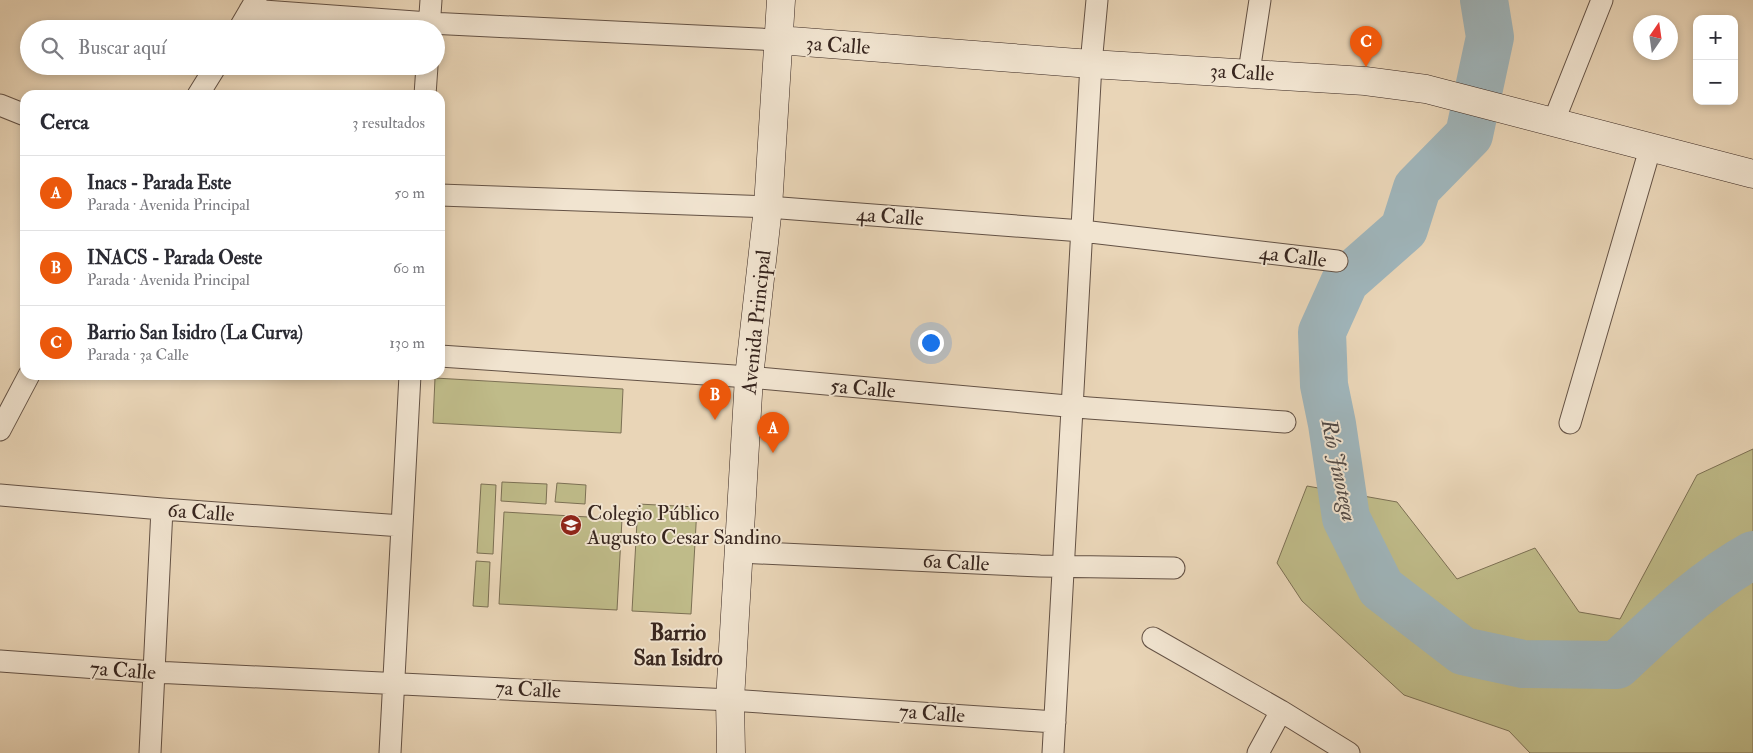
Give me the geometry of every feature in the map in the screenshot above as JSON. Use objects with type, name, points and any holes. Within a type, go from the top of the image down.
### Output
[{"type":"street","points":[[429,20],[431,0]]},
{"type":"street","name":"Avenida Principal","points":[[731,753],[730,700],[749,377],[768,207],[781,0]]},
{"type":"street","points":[[1053,753],[1065,567],[1091,64],[1097,0]]},
{"type":"street","points":[[1250,72],[1260,0]]},
{"type":"street","points":[[1602,0],[1553,124],[1753,174]]},
{"type":"street","points":[[244,20],[253,5]]},
{"type":"street","name":"3a Calle","points":[[253,5],[379,20]]},
{"type":"street","name":"3a Calle","points":[[445,27],[778,40],[1091,64],[1250,72],[1365,81],[1426,89],[1553,124]]},
{"type":"street","points":[[201,90],[210,75]]},
{"type":"street","points":[[426,90],[427,75]]},
{"type":"street","points":[[0,105],[20,113]]},
{"type":"street","points":[[1570,423],[1650,148]]},
{"type":"street","name":"4a Calle","points":[[445,195],[768,207],[1082,232],[1337,261]]},
{"type":"street","name":"5a Calle","points":[[445,356],[749,377],[1073,407],[1285,422]]},
{"type":"street","points":[[0,430],[26,380]]},
{"type":"street","points":[[390,753],[410,380]]},
{"type":"street","name":"6a Calle","points":[[0,495],[162,509],[402,526]]},
{"type":"street","points":[[150,753],[162,509]]},
{"type":"street","name":"6a Calle","points":[[739,552],[1065,567],[1174,568]]},
{"type":"street","points":[[1153,638],[1281,711],[1349,753]]},
{"type":"street","name":"7a Calle","points":[[0,661],[154,672],[394,682],[730,700],[1055,722]]},
{"type":"street","points":[[1258,753],[1281,711]]},
{"type":"shaded area","points":[[445,379],[623,389],[621,433],[433,423],[435,380]]},
{"type":"shaded area","points":[[1753,449],[1753,753],[1530,753],[1509,731],[1404,695],[1302,601],[1277,563],[1307,486],[1397,502],[1457,579],[1535,548],[1579,612],[1620,619],[1697,475]]},
{"type":"shaded area","points":[[502,482],[547,484],[546,504],[501,501]]},
{"type":"shaded area","points":[[557,483],[586,485],[585,504],[555,502]]},
{"type":"shaded area","points":[[481,484],[496,485],[493,554],[477,553]]},
{"type":"shaded area","points":[[638,504],[697,507],[691,614],[632,611]]},
{"type":"shaded area","points":[[504,512],[622,519],[617,610],[499,604]]},
{"type":"shaded area","points":[[476,561],[490,562],[488,607],[473,606]]},
{"type":"waterway","name":"Río Jinotega","points":[[1484,0],[1490,37],[1469,135],[1417,188],[1404,229],[1345,281],[1322,332],[1324,385],[1332,424],[1346,518],[1381,588],[1463,651],[1523,664],[1617,665],[1665,620],[1699,592],[1734,566],[1753,555]]},
{"type":"place","name":"Barrio San Isidro (La Curva)","points":[[1366,67]]},
{"type":"place","name":"INACS - Parada Oeste","points":[[715,420]]},
{"type":"place","name":"Inacs - Parada Este","points":[[773,453]]},
{"type":"place","name":"Colegio Público Augusto Cesar Sandino","points":[[571,525]]},
{"type":"district","name":"Barrio San Isidro","points":[[678,644]]}]
